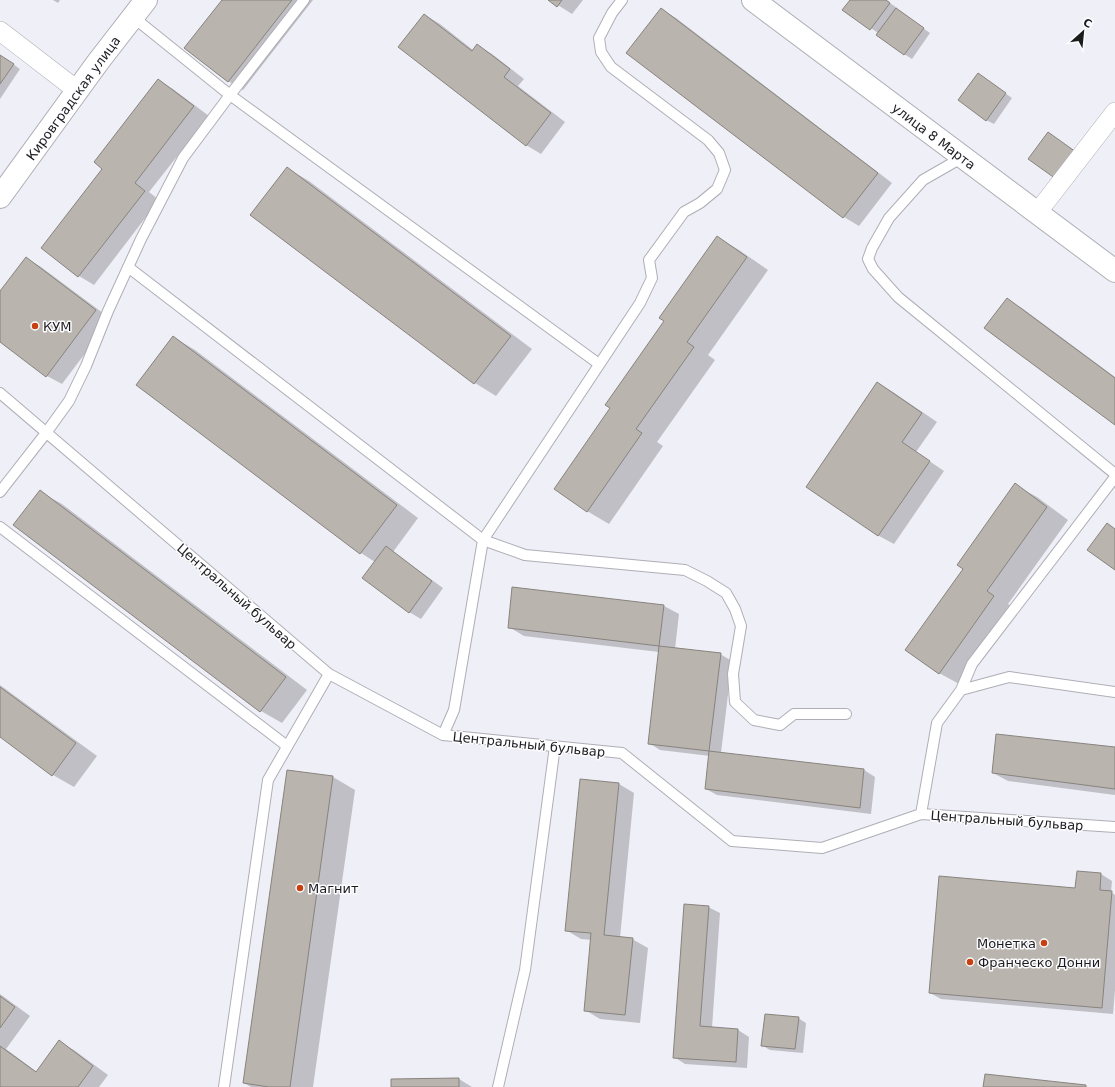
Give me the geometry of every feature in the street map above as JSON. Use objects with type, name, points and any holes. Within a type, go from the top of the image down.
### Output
[{"type":"street","name":"улица 8 Марта","points":[[753,0],[1115,271]]},
{"type":"street","name":"Кировградская улица","points":[[0,197],[140,8]]},
{"type":"street","points":[[0,30],[78,91]]},
{"type":"street","points":[[1037,213],[1115,112]]},
{"type":"lane","points":[[0,492],[69,400],[86,366],[108,312],[141,239],[184,158],[230,95],[304,0]]},
{"type":"lane","points":[[443,735],[454,710],[483,540],[640,303],[652,278],[649,260],[684,212],[700,203],[717,189],[724,170],[719,153],[708,140],[612,67],[601,52],[599,38],[612,13],[622,0]]},
{"type":"lane","points":[[140,8],[230,95],[600,364]]},
{"type":"lane","points":[[963,157],[922,180],[889,218],[872,248],[868,259],[873,269],[898,297],[1115,474]]},
{"type":"lane","points":[[128,267],[483,540],[525,555],[685,570],[726,593],[735,609],[741,626],[733,674],[735,702],[754,720],[780,725],[794,714],[846,714]]},
{"type":"lane","name":"Центральный бульвар","points":[[0,393],[329,674],[443,735],[622,753],[732,841],[822,848],[921,814],[1115,827]]},
{"type":"lane","points":[[921,814],[937,723],[961,690],[972,664],[1115,477]]},
{"type":"lane","points":[[0,527],[287,746]]},
{"type":"lane","points":[[224,1087],[268,780],[329,674]]},
{"type":"lane","points":[[961,690],[1009,677],[1115,692]]},
{"type":"lane","points":[[498,1087],[525,970],[555,746]]},
{"type":"building","points":[[222,0],[292,0],[228,82],[184,48]]},
{"type":"building","points":[[548,0],[562,0],[557,7]]},
{"type":"building","points":[[850,0],[886,0],[890,3],[870,30],[842,10]]},
{"type":"building","points":[[661,8],[878,173],[843,218],[626,53]]},
{"type":"building","points":[[896,8],[924,28],[904,55],[876,35]]},
{"type":"building","points":[[424,14],[472,51],[477,44],[510,69],[504,77],[551,113],[526,146],[398,47]]},
{"type":"building","points":[[0,55],[14,64],[0,84]]},
{"type":"building","points":[[978,73],[1006,93],[986,121],[958,100]]},
{"type":"building","points":[[158,79],[194,106],[135,183],[145,191],[78,277],[41,248],[102,169],[94,162]]},
{"type":"building","points":[[1048,132],[1076,152],[1056,179],[1028,159]]},
{"type":"building","points":[[287,167],[511,336],[474,384],[250,215]]},
{"type":"building","points":[[717,236],[747,257],[687,342],[694,347],[636,429],[642,433],[587,512],[554,489],[610,408],[605,405],[664,321],[659,318]]},
{"type":"building","points":[[26,257],[96,310],[46,377],[0,342],[0,291]]},
{"type":"building","points":[[1007,298],[1115,378],[1115,425],[984,328]]},
{"type":"building","points":[[173,336],[397,505],[360,554],[136,385]]},
{"type":"building","points":[[877,382],[922,413],[902,442],[930,461],[878,536],[806,487]]},
{"type":"building","points":[[1015,483],[1047,507],[987,591],[994,596],[939,674],[905,650],[963,569],[957,565]]},
{"type":"building","points":[[40,490],[286,677],[260,712],[13,525]]},
{"type":"building","points":[[1107,523],[1115,529],[1115,570],[1087,550]]},
{"type":"building","points":[[386,546],[432,581],[409,613],[362,578]]},
{"type":"building","points":[[512,587],[664,605],[659,646],[508,628]]},
{"type":"building","points":[[659,646],[721,653],[709,751],[648,744]]},
{"type":"building","points":[[0,687],[76,743],[52,776],[0,737]]},
{"type":"building","points":[[996,734],[1115,747],[1115,789],[992,773]]},
{"type":"building","points":[[709,751],[864,769],[860,808],[705,789]]},
{"type":"building","points":[[287,770],[333,776],[290,1087],[269,1087],[243,1083]]},
{"type":"building","points":[[580,779],[619,783],[604,935],[633,938],[625,1015],[584,1011],[591,933],[565,931]]},
{"type":"building","points":[[1077,871],[1101,873],[1100,890],[1112,891],[1102,1008],[929,993],[939,876],[1075,888]]},
{"type":"building","points":[[684,904],[709,906],[700,1026],[738,1029],[736,1062],[673,1058]]},
{"type":"building","points":[[0,996],[15,1007],[0,1028]]},
{"type":"building","points":[[765,1014],[799,1017],[795,1049],[761,1046]]},
{"type":"building","points":[[59,1040],[93,1066],[78,1087],[0,1087],[0,1046],[36,1072]]},
{"type":"building","points":[[985,1074],[1086,1085],[1086,1087],[983,1087]]},
{"type":"building","points":[[459,1078],[459,1087],[391,1087],[391,1079]]},
{"type":"place","name":"КУМ","points":[[35,326]]},
{"type":"place","name":"Магнит","points":[[300,888]]},
{"type":"place","name":"Монетка","points":[[1044,943]]},
{"type":"place","name":"Франческо Донни","points":[[970,962]]}]
